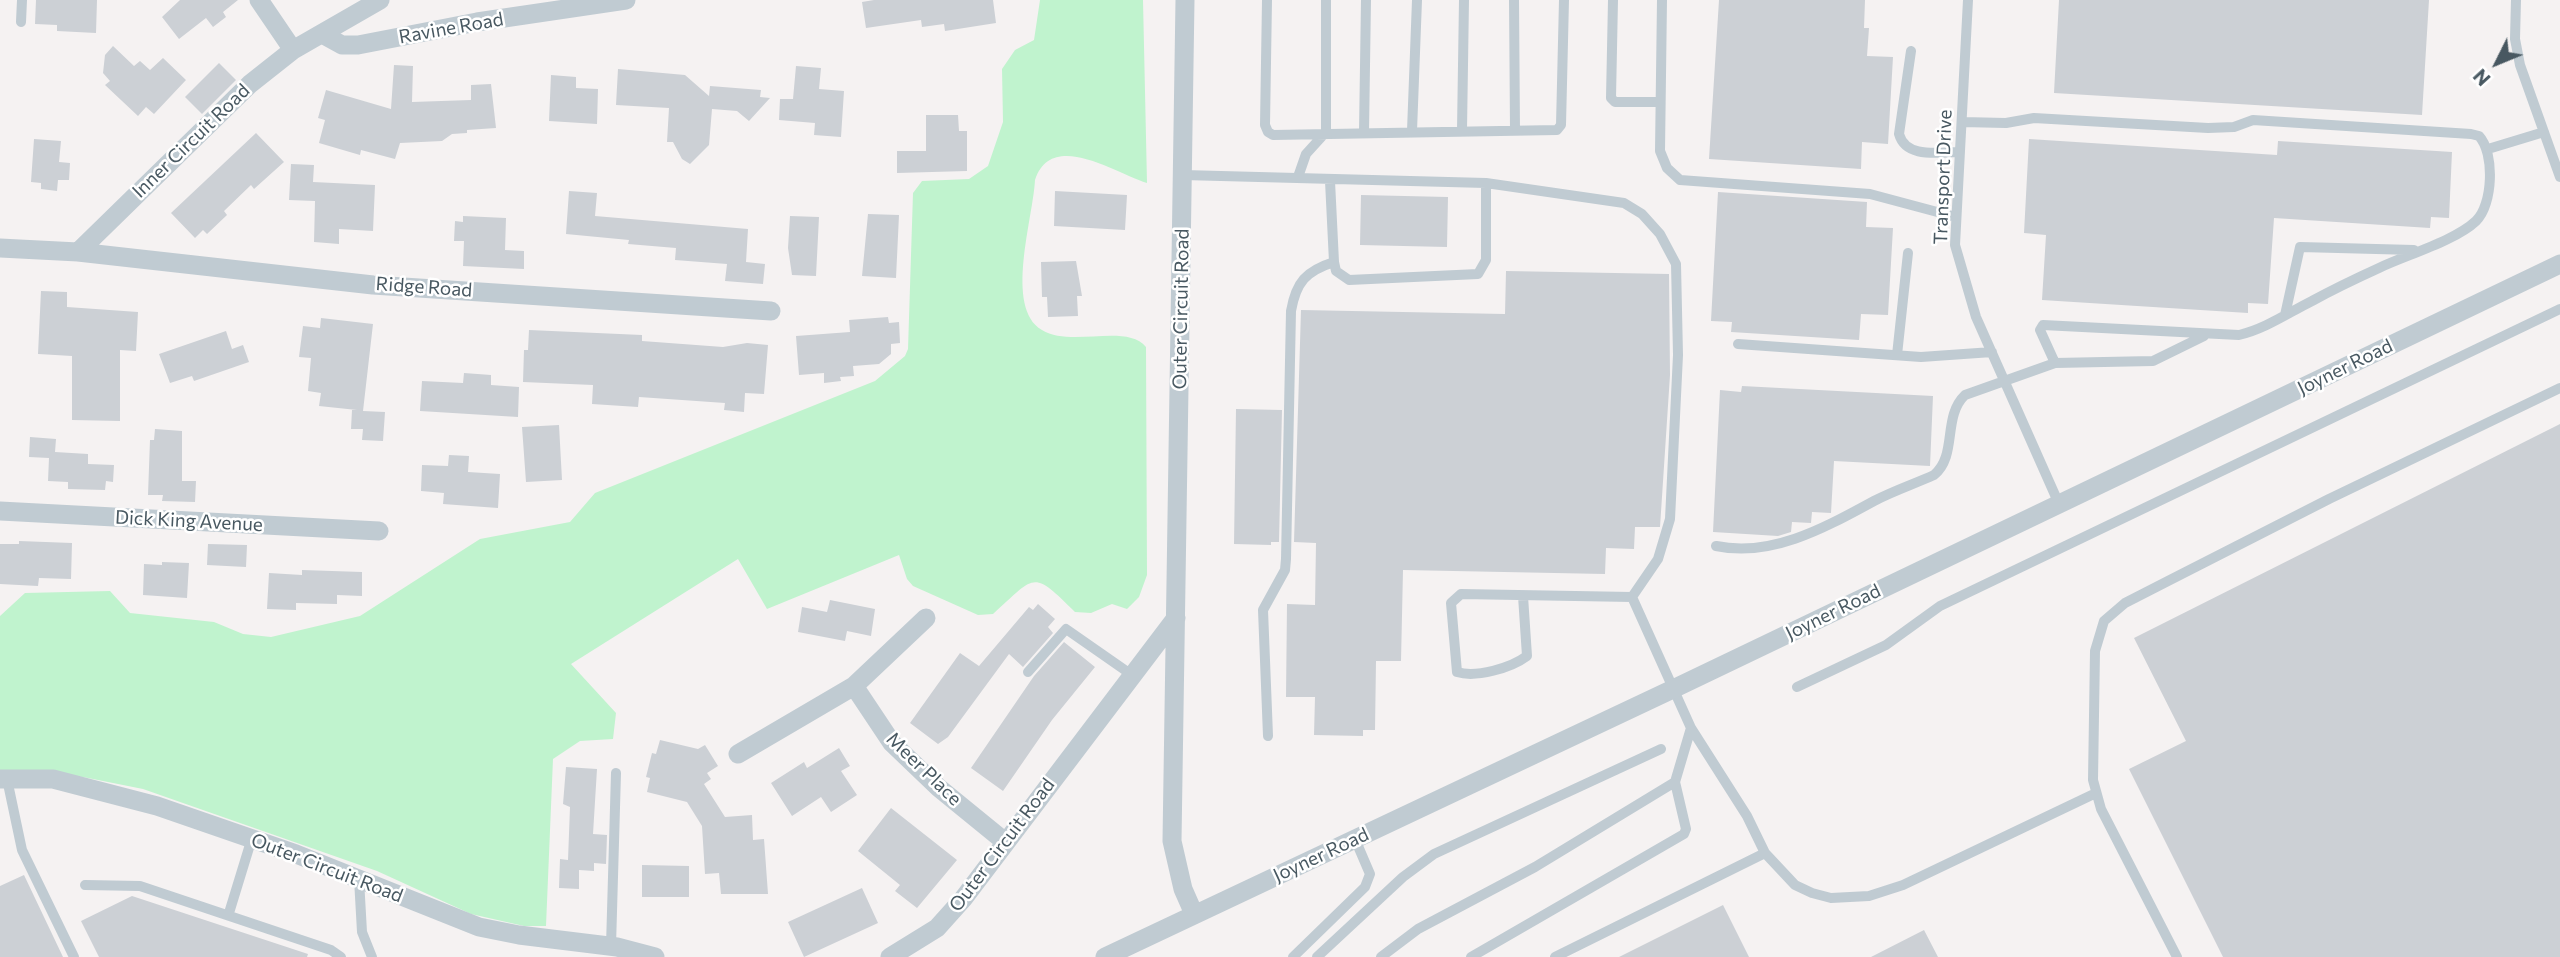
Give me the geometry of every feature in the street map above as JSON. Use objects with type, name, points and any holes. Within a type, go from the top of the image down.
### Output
[{"type":"street","points":[[259,0],[293,50]]},
{"type":"street","name":"Inner Circuit Road","points":[[78,252],[250,84],[293,50],[380,0]]},
{"type":"street","name":"Ravine Road","points":[[322,34],[342,45],[358,45],[477,22],[626,0]]},
{"type":"street","name":"Outer Circuit Road","points":[[1185,0],[1172,841],[1184,889],[1194,914]]},
{"type":"street","points":[[0,247],[78,252]]},
{"type":"street","name":"Ridge Road","points":[[78,252],[373,285],[771,311]]},
{"type":"street","name":"Joyner Road","points":[[1105,957],[1673,689],[2560,264]]},
{"type":"street","name":"Dick King Avenue","points":[[0,510],[379,531]]},
{"type":"street","points":[[738,754],[855,686],[926,618]]},
{"type":"street","name":"Outer Circuit Road","points":[[890,957],[937,928],[963,899],[1004,841],[1176,618]]},
{"type":"street","name":"Meer Place","points":[[855,686],[892,743],[939,788],[1004,841]]},
{"type":"street","name":"Outer Circuit Road","points":[[4,779],[53,779],[94,788],[252,838],[479,927],[519,935],[611,946],[655,957]]},
{"type":"lane","points":[[21,22],[22,0]]},
{"type":"lane","points":[[1267,0],[1268,132],[1273,135],[1557,130],[1561,125],[1564,0]]},
{"type":"lane","points":[[1298,177],[1306,154],[1326,132],[1325,0]]},
{"type":"lane","points":[[1364,132],[1366,0]]},
{"type":"lane","points":[[1412,131],[1417,0]]},
{"type":"lane","points":[[1462,130],[1464,0]]},
{"type":"lane","points":[[1514,0],[1515,130]]},
{"type":"lane","points":[[1613,0],[1611,98],[1615,102],[1660,102]]},
{"type":"lane","points":[[1662,0],[1660,151],[1667,168],[1680,180],[1870,194],[1956,217]]},
{"type":"lane","name":"Transport Drive","points":[[1968,0],[1956,217],[1958,256],[1976,317],[2059,504]]},
{"type":"lane","points":[[2515,0],[2515,39],[2520,65],[2560,177]]},
{"type":"lane","points":[[1911,51],[1899,134],[1901,142],[1913,151],[1960,152]]},
{"type":"lane","points":[[1962,122],[2006,123],[2034,118],[2208,128],[2234,127],[2253,120],[2281,121],[2471,134],[2479,136],[2488,149],[2490,181],[2476,221],[2418,250],[2239,335],[2043,325],[2040,330],[2055,363]]},
{"type":"lane","points":[[2488,149],[2544,132]]},
{"type":"lane","points":[[1183,175],[1298,177],[1330,181],[1486,183],[1624,203],[1642,214],[1660,234],[1676,264],[1678,355],[1670,519],[1658,559],[1632,597]]},
{"type":"lane","points":[[1330,181],[1334,262],[1336,271],[1349,279],[1478,274],[1486,260],[1486,183]]},
{"type":"lane","points":[[2286,315],[2300,247],[2418,250]]},
{"type":"lane","points":[[1897,355],[1908,253]]},
{"type":"lane","points":[[1268,736],[1263,610],[1285,570],[1294,294],[1304,276],[1334,262]]},
{"type":"lane","points":[[1797,687],[1886,645],[1940,606],[2560,309]]},
{"type":"lane","points":[[1716,546],[1753,550],[1774,545],[1826,527],[1934,475],[1942,468],[1946,458],[1954,407],[1965,396],[2004,379],[2055,363],[2141,363],[2207,334]]},
{"type":"lane","points":[[1738,344],[1897,355],[1947,356],[1992,352]]},
{"type":"lane","points":[[2177,957],[2101,809],[2096,793],[2093,779],[2095,651],[2104,621],[2125,603],[2316,505],[2560,388]]},
{"type":"lane","points":[[1523,596],[1527,656],[1496,669],[1475,674],[1457,672],[1451,612],[1454,597],[1461,594],[1632,597]]},
{"type":"lane","points":[[1632,597],[1691,729],[1747,816],[1765,853],[1796,885],[1812,893],[1831,898],[1869,896],[1977,852],[2096,793]]},
{"type":"lane","points":[[1028,672],[1066,629],[1132,675]]},
{"type":"lane","points":[[1471,957],[1679,838],[1686,829],[1675,782],[1691,729]]},
{"type":"lane","points":[[1317,957],[1404,877],[1434,854],[1661,749]]},
{"type":"lane","points":[[611,946],[616,773]]},
{"type":"lane","points":[[4,779],[22,850],[74,957]]},
{"type":"lane","points":[[1381,957],[1418,929],[1535,867],[1675,782]]},
{"type":"lane","points":[[229,914],[252,838]]},
{"type":"lane","points":[[1293,957],[1366,887],[1370,874],[1356,839]]},
{"type":"lane","points":[[1555,957],[1765,853]]},
{"type":"lane","points":[[359,878],[362,932],[372,957]]},
{"type":"lane","points":[[85,885],[140,886],[331,950],[341,957]]},
{"type":"green space","points":[[1040,0],[1143,0],[1147,183],[1086,159],[1070,156],[1055,158],[1043,165],[1035,180],[1026,239],[1023,283],[1025,303],[1031,319],[1042,330],[1068,337],[1125,337],[1137,340],[1146,347],[1147,575],[1139,597],[1127,609],[1112,604],[1091,613],[1075,612],[1050,589],[1034,582],[1018,591],[993,614],[978,615],[913,586],[907,579],[899,555],[767,609],[738,559],[571,664],[616,713],[613,739],[580,741],[553,759],[546,926],[524,926],[471,914],[377,871],[143,789],[83,777],[0,773],[0,616],[25,593],[110,591],[130,613],[214,622],[243,634],[271,637],[360,616],[480,539],[570,522],[595,493],[875,381],[905,356],[908,349],[913,193],[922,181],[969,179],[988,166],[1003,122],[1002,69],[1015,50],[1034,40]]},
{"type":"building","points":[[36,0],[97,0],[96,33],[57,31],[57,25],[35,24]]},
{"type":"building","points":[[180,0],[238,0],[223,12],[226,17],[213,27],[206,18],[179,39],[162,17]]},
{"type":"building","points":[[993,0],[996,23],[945,31],[944,24],[922,27],[921,20],[866,28],[862,2]]},
{"type":"building","points":[[1719,0],[1865,0],[1864,28],[1869,28],[1867,56],[1893,57],[1888,144],[1862,142],[1861,169],[1709,159]]},
{"type":"building","points":[[2059,0],[2429,0],[2422,115],[2054,93]]},
{"type":"building","points":[[113,46],[134,66],[140,61],[150,70],[163,58],[186,80],[154,114],[146,107],[138,116],[105,85],[110,81],[103,73],[105,55]]},
{"type":"building","points":[[219,63],[236,80],[202,114],[185,97]]},
{"type":"building","points":[[394,65],[413,66],[412,102],[471,100],[471,85],[491,84],[496,128],[467,130],[467,133],[452,134],[442,141],[400,143],[395,159],[361,150],[360,155],[319,143],[325,120],[318,118],[326,90],[391,109]]},
{"type":"building","points":[[796,66],[821,68],[819,89],[844,91],[841,137],[814,135],[815,123],[779,120],[780,99],[793,99]]},
{"type":"building","points":[[618,69],[685,75],[709,96],[710,86],[761,90],[760,97],[770,98],[749,121],[737,111],[712,109],[709,145],[690,164],[682,159],[673,142],[667,142],[669,108],[616,105]]},
{"type":"building","points":[[551,75],[576,77],[576,88],[598,89],[597,124],[549,121]]},
{"type":"building","points":[[926,115],[958,115],[959,131],[967,131],[967,171],[897,173],[897,151],[926,151]]},
{"type":"building","points":[[256,133],[284,162],[254,189],[251,185],[224,211],[227,215],[207,234],[203,230],[195,238],[171,213]]},
{"type":"building","points":[[34,139],[61,141],[59,162],[70,163],[69,180],[58,180],[57,191],[41,189],[41,183],[31,182]]},
{"type":"building","points":[[2029,139],[2277,155],[2278,141],[2452,152],[2449,218],[2431,217],[2430,228],[2274,218],[2268,304],[2248,303],[2248,313],[2042,300],[2046,235],[2024,233]]},
{"type":"building","points":[[291,164],[314,165],[313,182],[375,185],[373,231],[339,229],[339,244],[314,242],[315,201],[289,200]]},
{"type":"building","points":[[569,191],[597,193],[595,216],[748,229],[746,262],[765,264],[763,284],[725,281],[727,264],[675,260],[676,248],[566,234]]},
{"type":"building","points":[[1055,191],[1127,195],[1125,230],[1054,226]]},
{"type":"building","points":[[1718,192],[1867,202],[1866,227],[1893,228],[1888,315],[1861,314],[1859,340],[1731,332],[1732,322],[1711,321]]},
{"type":"building","points":[[1361,195],[1448,197],[1447,247],[1360,245]]},
{"type":"building","points":[[868,214],[899,215],[896,278],[862,276]]},
{"type":"building","points":[[463,216],[506,218],[505,250],[524,251],[524,269],[463,266],[464,241],[454,241],[455,221],[463,222]]},
{"type":"building","points":[[790,216],[819,217],[816,276],[792,275],[788,248]]},
{"type":"building","points":[[1076,261],[1082,296],[1077,296],[1078,316],[1048,317],[1047,297],[1042,297],[1041,262]]},
{"type":"building","points":[[1506,271],[1669,274],[1670,375],[1660,527],[1635,527],[1634,549],[1606,548],[1605,574],[1403,570],[1401,661],[1376,661],[1375,730],[1363,730],[1363,736],[1314,735],[1315,697],[1286,697],[1287,604],[1315,605],[1316,543],[1294,542],[1301,310],[1505,314]]},
{"type":"building","points":[[41,291],[67,292],[67,307],[138,312],[136,351],[120,350],[120,421],[72,420],[72,356],[38,354]]},
{"type":"building","points":[[888,317],[889,323],[899,322],[900,343],[891,344],[891,354],[879,364],[853,366],[854,376],[840,377],[841,381],[824,383],[824,373],[799,375],[796,336],[850,332],[849,320]]},
{"type":"building","points":[[321,318],[373,324],[363,411],[385,412],[383,441],[362,440],[363,429],[351,429],[352,410],[357,410],[319,406],[321,393],[308,391],[311,358],[299,357],[303,326],[320,328]]},
{"type":"building","points":[[529,330],[642,335],[642,341],[723,347],[747,343],[768,345],[764,394],[745,393],[744,412],[724,410],[725,403],[639,397],[638,407],[592,404],[593,385],[523,382],[524,350],[528,350]]},
{"type":"building","points":[[226,331],[232,349],[243,345],[249,362],[194,381],[192,376],[170,383],[159,354]]},
{"type":"building","points":[[464,373],[491,375],[491,385],[519,387],[518,417],[420,411],[422,381],[463,383]]},
{"type":"building","points":[[1742,386],[1933,396],[1930,466],[1834,461],[1831,513],[1812,512],[1811,523],[1792,522],[1791,532],[1778,536],[1713,532],[1720,390],[1741,392]]},
{"type":"building","points":[[1236,409],[1282,410],[1279,542],[1271,542],[1271,545],[1234,544]]},
{"type":"building","points":[[2560,424],[2560,957],[2223,957],[2129,769],[2186,741],[2134,638]]},
{"type":"building","points":[[559,425],[562,480],[526,482],[522,427]]},
{"type":"building","points":[[155,429],[182,431],[182,481],[196,481],[195,502],[162,501],[163,495],[148,495],[150,440],[154,440]]},
{"type":"building","points":[[30,437],[56,439],[55,452],[88,454],[88,464],[114,465],[113,482],[106,481],[105,490],[68,489],[68,482],[48,481],[49,458],[29,457]]},
{"type":"building","points":[[449,455],[469,456],[468,472],[500,474],[498,508],[443,504],[444,493],[421,491],[422,465],[448,466]]},
{"type":"building","points":[[19,541],[72,543],[71,579],[39,578],[38,586],[0,584],[0,544],[19,544]]},
{"type":"building","points":[[208,544],[247,545],[246,567],[207,565]]},
{"type":"building","points":[[162,562],[189,563],[187,598],[143,595],[144,564],[162,565]]},
{"type":"building","points":[[302,570],[362,572],[362,596],[337,595],[337,604],[296,603],[296,610],[267,609],[269,573],[302,575]]},
{"type":"building","points":[[830,600],[875,609],[871,636],[847,631],[845,641],[798,632],[802,607],[827,612]]},
{"type":"building","points":[[1038,604],[1055,619],[1048,627],[1053,633],[1023,667],[1009,654],[948,737],[938,744],[910,723],[960,653],[979,666],[1029,607],[1033,610]]},
{"type":"building","points":[[1064,642],[1095,667],[1052,720],[1003,791],[971,768],[1034,676]]},
{"type":"building","points":[[660,740],[698,749],[705,745],[718,766],[707,773],[711,779],[704,784],[725,817],[752,815],[753,840],[764,839],[768,894],[721,894],[719,873],[705,874],[702,826],[687,802],[647,792],[650,778],[646,777],[652,753],[656,754]]},
{"type":"building","points":[[839,748],[850,766],[841,771],[857,795],[831,812],[821,797],[792,816],[771,783],[804,762],[807,768]]},
{"type":"building","points":[[566,767],[597,769],[593,834],[607,835],[606,864],[594,863],[594,871],[579,870],[579,889],[559,888],[560,859],[568,860],[570,807],[563,804]]},
{"type":"building","points":[[891,808],[957,860],[917,908],[895,891],[900,885],[858,851]]},
{"type":"building","points":[[642,865],[689,866],[689,897],[642,897]]},
{"type":"building","points":[[24,875],[63,957],[0,957],[0,886]]},
{"type":"building","points":[[862,888],[878,923],[804,957],[788,922]]},
{"type":"building","points":[[132,896],[308,954],[307,957],[99,957],[81,921]]},
{"type":"building","points":[[1723,905],[1749,957],[1619,957]]},
{"type":"building","points":[[1924,930],[1938,957],[1871,957]]}]
